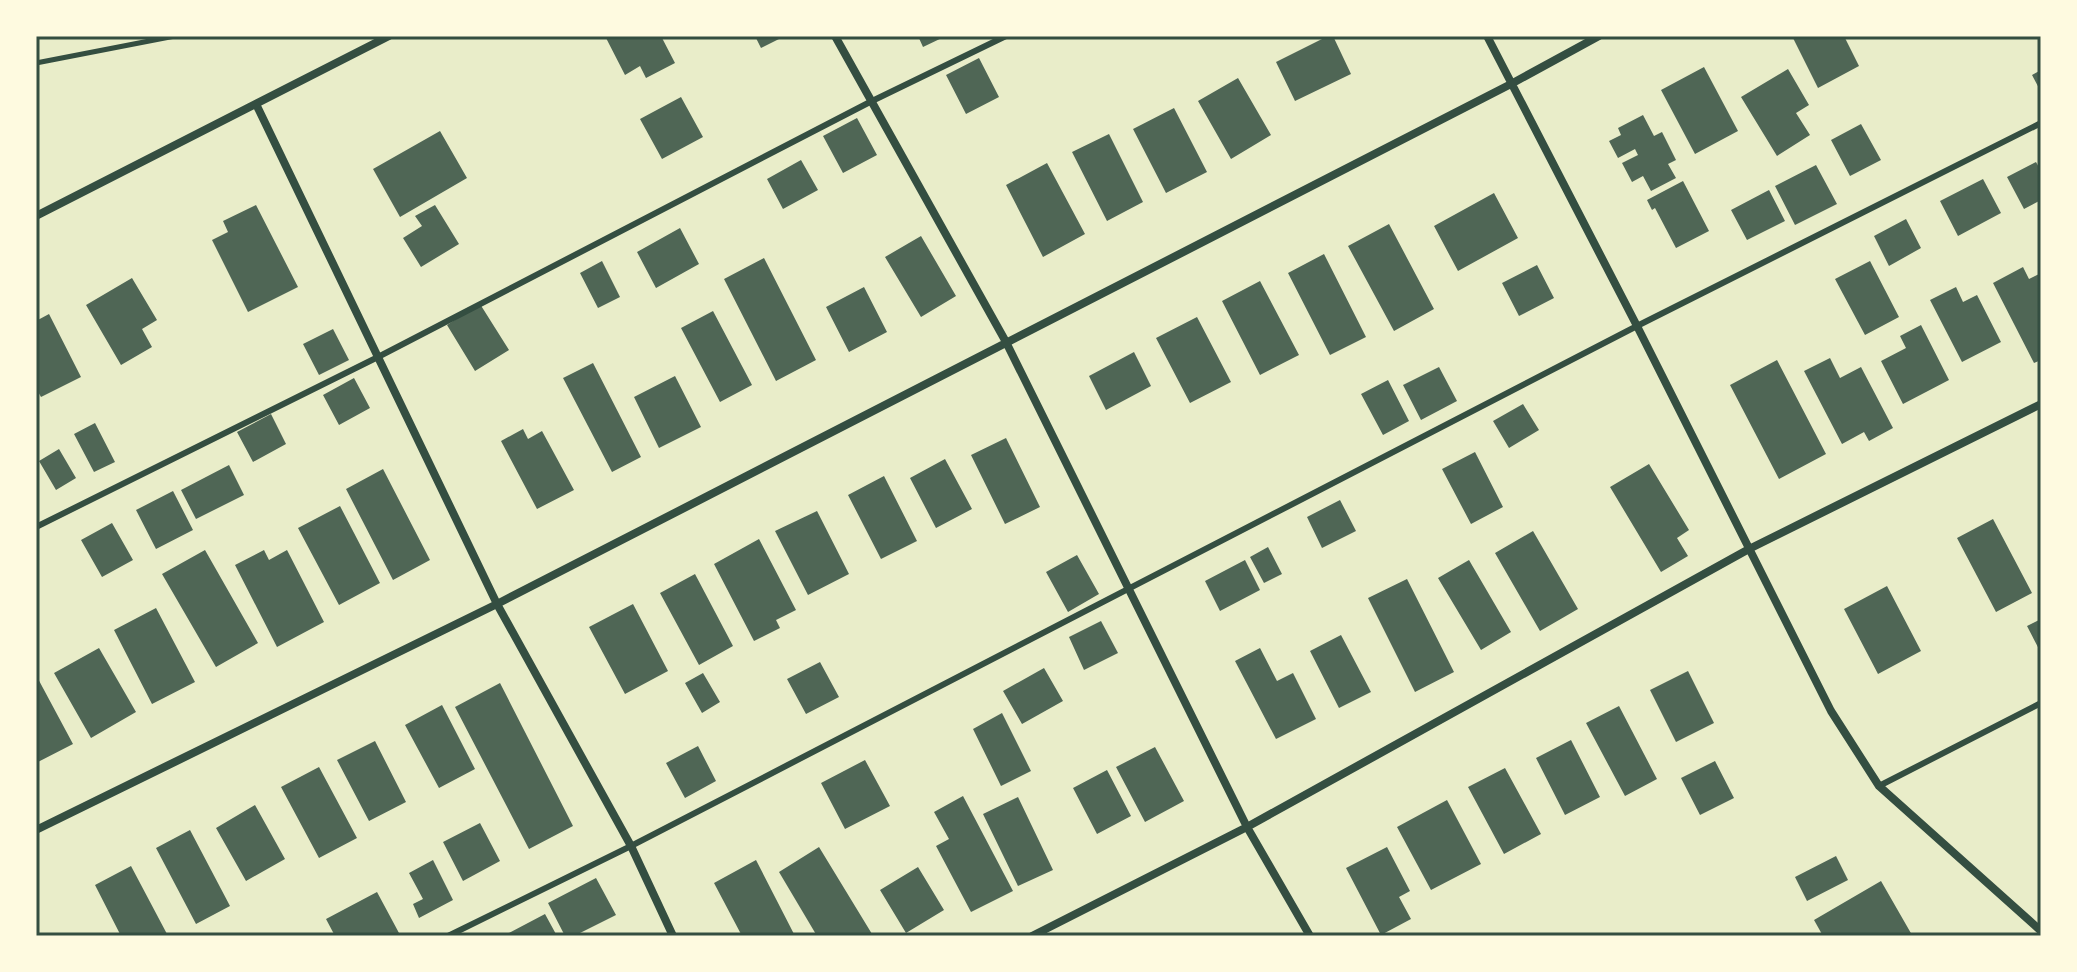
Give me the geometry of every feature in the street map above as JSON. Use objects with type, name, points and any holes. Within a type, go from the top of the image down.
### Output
[{"type":"street","points":[[36,216],[389,36]]},
{"type":"street","points":[[835,36],[1006,342],[1247,827],[1310,936]]},
{"type":"street","points":[[1487,36],[1831,711],[1879,786],[2041,931]]},
{"type":"street","points":[[36,830],[497,604],[1599,36]]},
{"type":"street","points":[[256,104],[497,604],[631,846],[673,936]]},
{"type":"street","points":[[1032,936],[1247,827],[1749,549],[2041,404]]},
{"type":"lane","points":[[36,527],[378,357],[870,102],[1006,36]]},
{"type":"lane","points":[[448,936],[631,846],[1637,326],[2041,123]]},
{"type":"lane","points":[[1879,786],[2041,703]]},
{"type":"path","points":[[36,63],[175,36]]},
{"type":"building","points":[[605,36],[661,36],[675,63],[646,78],[640,66],[625,75]]},
{"type":"building","points":[[755,36],[785,36],[761,48]]},
{"type":"building","points":[[918,36],[946,36],[923,47]]},
{"type":"building","points":[[1333,36],[1351,74],[1295,101],[1276,62]]},
{"type":"building","points":[[1792,36],[1844,36],[1859,66],[1818,88]]},
{"type":"building","points":[[979,58],[999,97],[966,114],[946,75]]},
{"type":"building","points":[[1704,67],[1738,131],[1695,154],[1661,90]]},
{"type":"building","points":[[1788,69],[1809,105],[1796,113],[1810,135],[1777,156],[1741,97]]},
{"type":"building","points":[[2041,70],[2041,92],[2032,75]]},
{"type":"building","points":[[1238,78],[1271,135],[1231,159],[1198,101]]},
{"type":"building","points":[[681,97],[703,137],[662,159],[640,119]]},
{"type":"building","points":[[1174,108],[1207,172],[1166,193],[1133,129]]},
{"type":"building","points":[[1643,115],[1654,136],[1662,132],[1676,160],[1668,164],[1676,178],[1651,191],[1643,176],[1632,182],[1622,163],[1638,155],[1635,149],[1618,158],[1609,141],[1621,135],[1618,128]]},
{"type":"building","points":[[857,118],[877,155],[843,173],[823,136]]},
{"type":"building","points":[[1861,124],[1881,160],[1850,176],[1831,140]]},
{"type":"building","points":[[440,131],[467,178],[400,217],[373,169]]},
{"type":"building","points":[[1109,134],[1143,202],[1107,221],[1072,152]]},
{"type":"building","points":[[801,160],[818,190],[783,209],[767,179]]},
{"type":"building","points":[[2036,162],[2041,171],[2041,200],[2024,209],[2007,177]]},
{"type":"building","points":[[1047,163],[1085,234],[1043,257],[1006,185]]},
{"type":"building","points":[[1816,165],[1837,204],[1795,225],[1775,186]]},
{"type":"building","points":[[1983,179],[2001,213],[1958,236],[1940,201]]},
{"type":"building","points":[[1683,181],[1709,231],[1676,248],[1655,208],[1652,210],[1647,200]]},
{"type":"building","points":[[1769,190],[1785,221],[1747,240],[1731,210]]},
{"type":"building","points":[[1494,193],[1518,238],[1458,271],[1434,226]]},
{"type":"building","points":[[256,205],[298,287],[248,312],[212,240],[228,232],[223,221]]},
{"type":"building","points":[[435,205],[459,244],[421,267],[403,238],[422,226],[415,216]]},
{"type":"building","points":[[1906,219],[1921,248],[1889,266],[1874,236]]},
{"type":"building","points":[[1389,224],[1434,309],[1394,331],[1348,246]]},
{"type":"building","points":[[680,228],[699,264],[656,288],[637,252]]},
{"type":"building","points":[[921,236],[956,296],[921,317],[885,257]]},
{"type":"building","points":[[1324,254],[1366,337],[1330,355],[1288,273]]},
{"type":"building","points":[[764,258],[816,360],[776,381],[724,279]]},
{"type":"building","points":[[602,261],[620,297],[598,308],[580,273]]},
{"type":"building","points":[[1870,261],[1899,317],[1865,335],[1835,279]]},
{"type":"building","points":[[1537,265],[1554,298],[1519,316],[1502,283]]},
{"type":"building","points":[[2023,267],[2029,279],[2041,273],[2041,360],[2034,363],[1993,283]]},
{"type":"building","points":[[132,278],[157,320],[142,329],[152,347],[121,365],[86,305]]},
{"type":"building","points":[[1260,281],[1299,355],[1260,375],[1222,301]]},
{"type":"building","points":[[864,287],[887,332],[849,352],[826,307]]},
{"type":"building","points":[[1956,287],[1963,302],[1977,295],[2001,342],[1962,362],[1930,300]]},
{"type":"building","points":[[480,304],[509,350],[475,371],[447,325]]},
{"type":"building","points":[[713,311],[752,385],[720,402],[681,328]]},
{"type":"building","points":[[49,314],[81,377],[41,397],[36,388],[36,321]]},
{"type":"building","points":[[1197,317],[1231,382],[1190,403],[1156,338]]},
{"type":"building","points":[[1921,325],[1949,380],[1903,404],[1881,361],[1906,348],[1900,336]]},
{"type":"building","points":[[333,329],[349,360],[319,375],[303,344]]},
{"type":"building","points":[[1134,352],[1151,386],[1106,410],[1089,376]]},
{"type":"building","points":[[1830,358],[1840,378],[1861,367],[1893,428],[1869,441],[1864,432],[1842,444],[1804,371]]},
{"type":"building","points":[[1777,360],[1826,454],[1779,479],[1730,385]]},
{"type":"building","points":[[593,363],[641,457],[612,472],[563,378]]},
{"type":"building","points":[[1439,367],[1457,401],[1421,420],[1403,385]]},
{"type":"building","points":[[675,376],[701,427],[659,448],[634,397]]},
{"type":"building","points":[[354,378],[370,408],[339,425],[323,395]]},
{"type":"building","points":[[1388,380],[1409,421],[1383,435],[1361,394]]},
{"type":"building","points":[[1523,404],[1539,430],[1509,448],[1493,421]]},
{"type":"building","points":[[271,414],[286,444],[253,462],[237,432]]},
{"type":"building","points":[[95,423],[115,462],[94,472],[74,434]]},
{"type":"building","points":[[523,429],[528,439],[542,431],[574,490],[537,509],[501,441]]},
{"type":"building","points":[[1006,438],[1040,507],[1005,524],[971,455]]},
{"type":"building","points":[[59,449],[76,478],[56,490],[39,461]]},
{"type":"building","points":[[1475,452],[1503,507],[1471,524],[1442,469]]},
{"type":"building","points":[[945,459],[972,509],[936,528],[910,478]]},
{"type":"building","points":[[1649,464],[1689,530],[1677,538],[1688,556],[1661,572],[1610,487]]},
{"type":"building","points":[[229,465],[244,495],[196,519],[181,490]]},
{"type":"building","points":[[383,469],[430,560],[393,580],[346,489]]},
{"type":"building","points":[[884,476],[917,541],[881,559],[848,495]]},
{"type":"building","points":[[173,491],[193,530],[156,549],[136,510]]},
{"type":"building","points":[[1340,500],[1356,531],[1322,548],[1307,517]]},
{"type":"building","points":[[340,506],[380,583],[339,605],[298,528]]},
{"type":"building","points":[[817,511],[849,574],[808,595],[775,531]]},
{"type":"building","points":[[1993,519],[2032,593],[1996,612],[1957,538]]},
{"type":"building","points":[[112,523],[133,560],[102,577],[81,540]]},
{"type":"building","points":[[1533,531],[1578,609],[1540,631],[1495,553]]},
{"type":"building","points":[[759,539],[796,610],[776,620],[780,628],[754,641],[714,564]]},
{"type":"building","points":[[1268,547],[1282,574],[1264,583],[1250,557]]},
{"type":"building","points":[[205,550],[258,643],[216,667],[162,574]]},
{"type":"building","points":[[264,550],[269,560],[287,550],[324,622],[277,647],[235,565]]},
{"type":"building","points":[[1077,555],[1099,594],[1068,612],[1046,572]]},
{"type":"building","points":[[1245,560],[1260,590],[1220,611],[1205,581]]},
{"type":"building","points":[[1469,560],[1511,632],[1481,650],[1438,578]]},
{"type":"building","points":[[695,574],[733,646],[699,665],[660,593]]},
{"type":"building","points":[[1407,579],[1454,672],[1415,692],[1368,598]]},
{"type":"building","points":[[1887,586],[1921,651],[1878,674],[1844,609]]},
{"type":"building","points":[[633,604],[668,671],[625,694],[589,627]]},
{"type":"building","points":[[156,608],[195,682],[152,704],[114,630]]},
{"type":"building","points":[[2041,619],[2041,653],[2027,626]]},
{"type":"building","points":[[1101,621],[1118,653],[1084,670],[1069,637]]},
{"type":"building","points":[[1341,635],[1371,692],[1339,708],[1310,651]]},
{"type":"building","points":[[99,648],[136,712],[91,738],[54,673]]},
{"type":"building","points":[[1260,648],[1277,681],[1293,673],[1316,719],[1276,739],[1235,661]]},
{"type":"building","points":[[820,662],[839,697],[806,714],[787,679]]},
{"type":"building","points":[[1044,668],[1063,701],[1022,724],[1003,691]]},
{"type":"building","points":[[1688,671],[1714,723],[1676,742],[1650,690]]},
{"type":"building","points":[[703,673],[720,702],[702,713],[685,683]]},
{"type":"building","points":[[36,675],[73,744],[36,763]]},
{"type":"building","points":[[500,683],[573,826],[529,849],[455,707]]},
{"type":"building","points":[[442,705],[475,769],[439,788],[405,725]]},
{"type":"building","points":[[1619,706],[1657,779],[1625,796],[1586,723]]},
{"type":"building","points":[[1002,713],[1031,771],[1001,786],[973,729]]},
{"type":"building","points":[[1571,740],[1600,797],[1565,815],[1536,758]]},
{"type":"building","points":[[375,741],[406,802],[369,821],[337,760]]},
{"type":"building","points":[[698,746],[716,781],[685,798],[666,763]]},
{"type":"building","points":[[1155,747],[1184,801],[1145,822],[1116,767]]},
{"type":"building","points":[[865,760],[890,806],[845,829],[821,783]]},
{"type":"building","points":[[1715,761],[1734,798],[1700,815],[1681,778]]},
{"type":"building","points":[[319,767],[357,838],[319,858],[281,787]]},
{"type":"building","points":[[1505,768],[1541,834],[1504,854],[1468,787]]},
{"type":"building","points":[[1107,770],[1131,816],[1097,834],[1073,788]]},
{"type":"building","points":[[963,796],[1013,891],[971,912],[936,846],[949,839],[934,812]]},
{"type":"building","points":[[1018,797],[1053,870],[1018,886],[983,814]]},
{"type":"building","points":[[1447,800],[1481,864],[1431,890],[1397,827]]},
{"type":"building","points":[[255,805],[285,859],[246,881],[216,828]]},
{"type":"building","points":[[480,823],[500,861],[463,881],[443,842]]},
{"type":"building","points":[[190,830],[230,906],[196,924],[156,848]]},
{"type":"building","points":[[819,847],[872,934],[869,936],[817,936],[779,872]]},
{"type":"building","points":[[1387,847],[1410,891],[1399,897],[1411,919],[1381,935],[1346,868]]},
{"type":"building","points":[[1836,856],[1848,880],[1807,901],[1795,877]]},
{"type":"building","points":[[433,860],[453,900],[419,918],[413,904],[423,899],[409,873]]},
{"type":"building","points":[[756,860],[795,936],[742,936],[714,883]]},
{"type":"building","points":[[131,866],[167,934],[163,936],[121,936],[95,885]]},
{"type":"building","points":[[918,867],[944,910],[906,933],[880,890]]},
{"type":"building","points":[[596,878],[616,915],[574,936],[565,936],[548,903]]},
{"type":"building","points":[[1881,881],[1912,935],[1823,936],[1814,920]]},
{"type":"building","points":[[377,892],[399,933],[394,936],[335,936],[326,919]]},
{"type":"building","points":[[545,914],[557,936],[503,936]]}]
